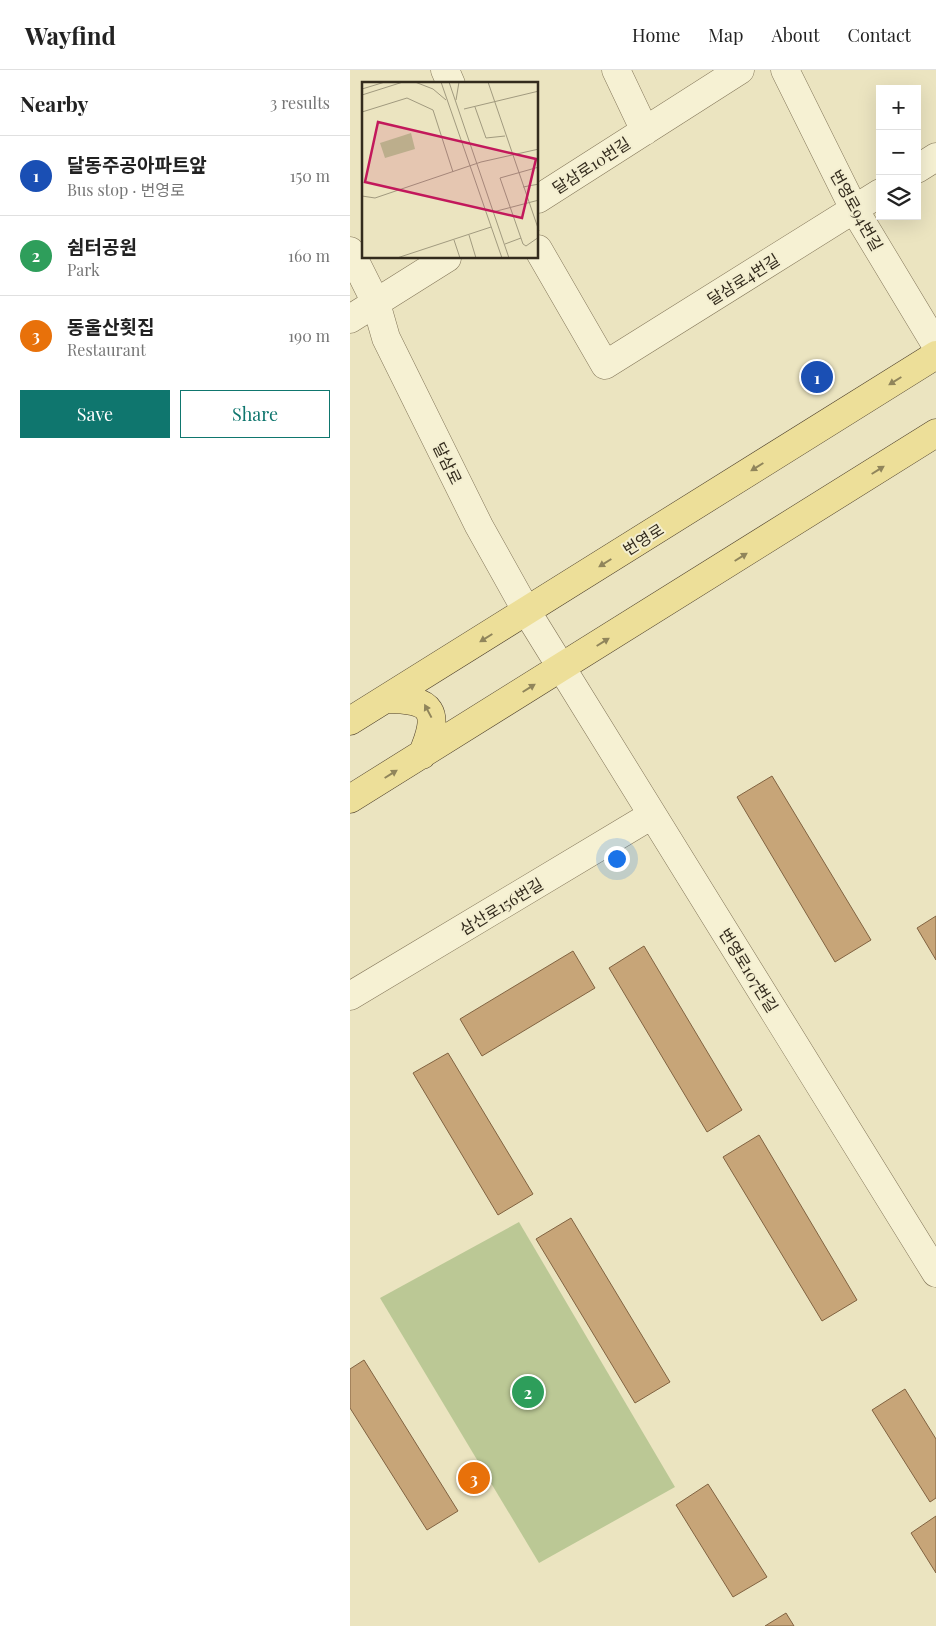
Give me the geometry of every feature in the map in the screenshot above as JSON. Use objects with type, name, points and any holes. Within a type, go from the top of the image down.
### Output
[{"type":"main road","name":"번영로","points":[[350,722],[936,355]]},
{"type":"main road","points":[[350,799],[936,433]]},
{"type":"main road","points":[[386,699],[409,699],[423,703],[430,711],[432,721],[430,735],[422,755]]},
{"type":"street","points":[[444,70],[451,82]]},
{"type":"street","name":"달삼로10번길","points":[[616,70],[645,131]]},
{"type":"street","name":"달삼로10번길","points":[[539,198],[740,70]]},
{"type":"street","name":"번영로94번길","points":[[785,70],[854,209],[936,345]]},
{"type":"street","points":[[921,166],[936,157]]},
{"type":"street","name":"달삼로4번길","points":[[539,251],[606,365],[876,195]]},
{"type":"street","name":"달삼로","points":[[350,251],[376,303],[386,338],[479,526],[561,668]]},
{"type":"street","points":[[350,319],[445,259]]},
{"type":"street","name":"번영로107번길","points":[[561,668],[936,1273]]},
{"type":"street","name":"삼산로156번길","points":[[350,996],[652,815]]},
{"type":"green space","points":[[519,1222],[675,1487],[539,1563],[380,1298]]},
{"type":"building","points":[[772,776],[871,940],[835,962],[737,797]]},
{"type":"building","points":[[936,916],[936,960],[917,928]]},
{"type":"building","points":[[644,946],[742,1110],[707,1132],[609,968]]},
{"type":"building","points":[[573,951],[595,988],[482,1056],[460,1019]]},
{"type":"building","points":[[448,1053],[533,1194],[498,1215],[413,1073]]},
{"type":"building","points":[[759,1135],[857,1300],[822,1321],[723,1157]]},
{"type":"building","points":[[571,1218],[670,1382],[635,1403],[536,1239]]},
{"type":"building","points":[[364,1360],[458,1511],[427,1530],[350,1408],[350,1369]]},
{"type":"building","points":[[905,1389],[936,1439],[936,1498],[930,1502],[872,1410]]},
{"type":"building","points":[[708,1484],[767,1577],[733,1597],[676,1505]]},
{"type":"building","points":[[936,1516],[936,1573],[911,1533]]},
{"type":"building","points":[[786,1613],[794,1626],[765,1626]]},
{"type":"place","name":"달동주공아파트앞","points":[[817,377]]},
{"type":"place","name":"쉼터공원","points":[[528,1392]]},
{"type":"place","name":"동울산횟집","points":[[474,1478]]}]
